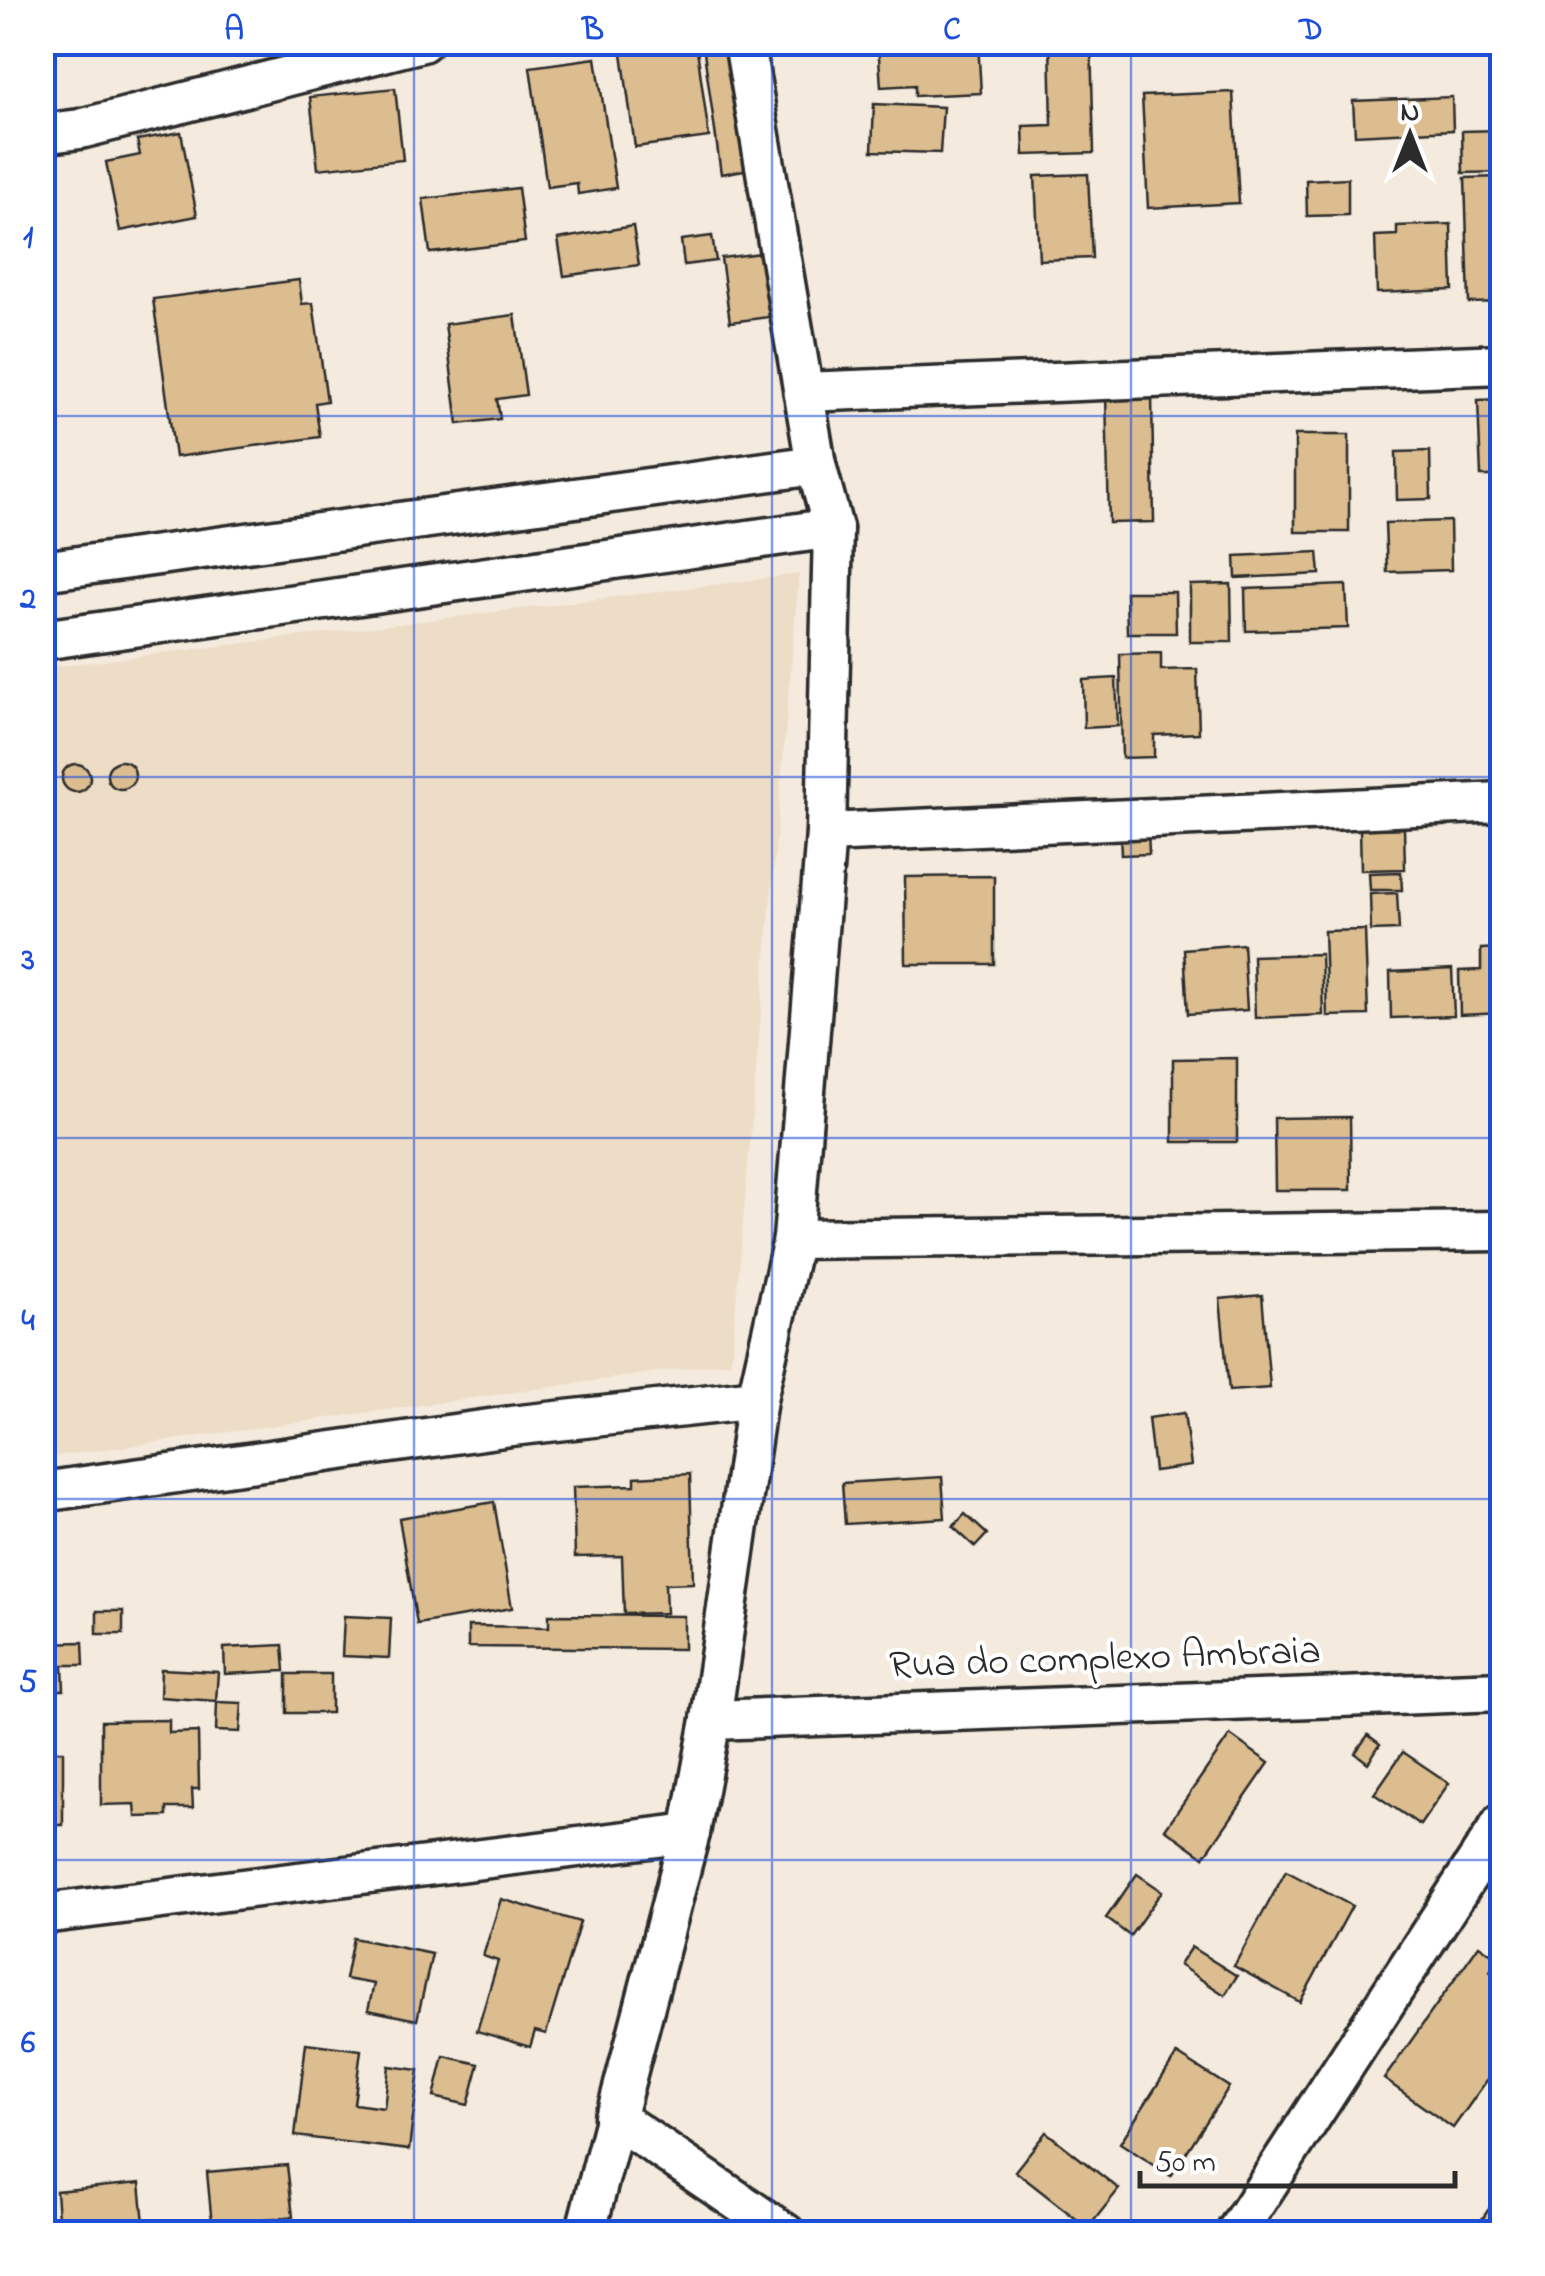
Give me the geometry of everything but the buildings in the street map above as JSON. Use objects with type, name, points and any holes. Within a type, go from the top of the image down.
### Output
[{"type":"street","points":[[42,134],[80,129],[422,42]]},
{"type":"street","points":[[585,2234],[690,1834],[711,1720],[757,1399],[793,1239],[826,833],[833,528],[816,465],[744,42]]},
{"type":"street","points":[[804,392],[1502,364]]},
{"type":"street","points":[[42,572],[816,465]]},
{"type":"street","points":[[42,640],[833,528]]},
{"type":"street","points":[[826,833],[1502,802]]},
{"type":"street","points":[[793,1239],[1502,1231]]},
{"type":"street","points":[[42,1492],[511,1426],[757,1399]]},
{"type":"street","name":"Rua do complexo Ambraia","points":[[711,1720],[1502,1691]]},
{"type":"street","points":[[1235,2234],[1502,1823]]},
{"type":"street","points":[[42,1914],[690,1834]]},
{"type":"street","points":[[614,2117],[786,2234]]},
{"type":"shaded area","points":[[799,574],[731,1362],[43,1458],[43,668]]}]
